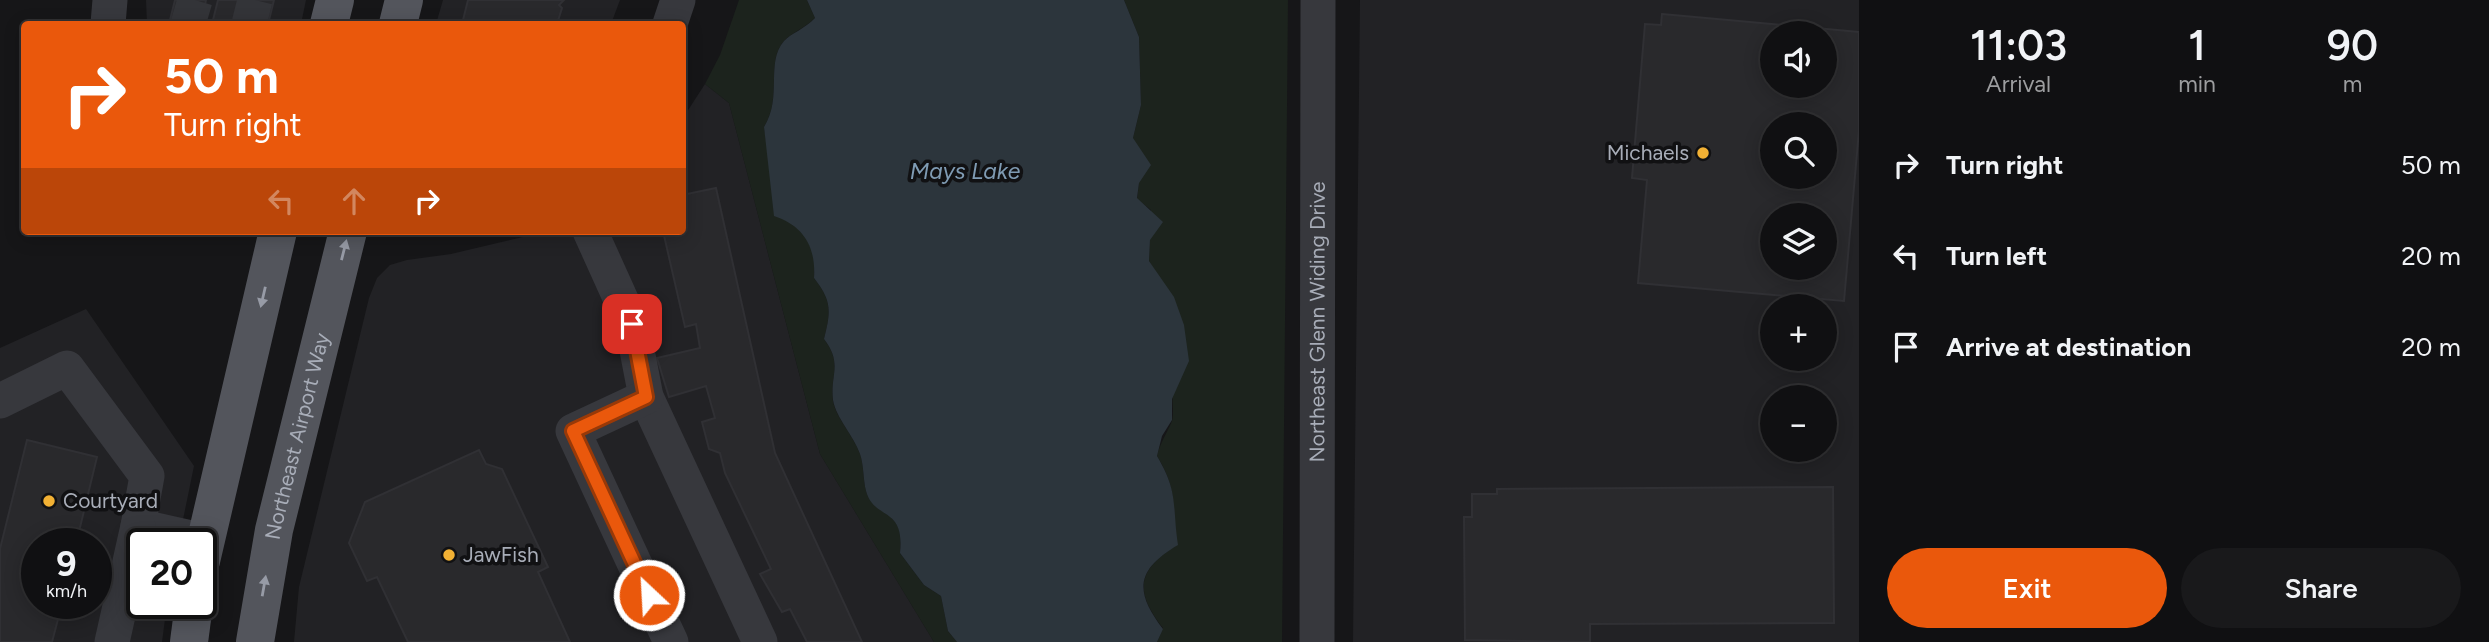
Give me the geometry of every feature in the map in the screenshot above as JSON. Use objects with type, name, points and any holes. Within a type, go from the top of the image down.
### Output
[{"type":"main road","points":[[330,21],[334,0]]},
{"type":"main road","points":[[399,21],[404,0]]},
{"type":"main road","points":[[208,528],[277,235]]},
{"type":"main road","name":"Northeast Airport Way","points":[[255,642],[274,530],[347,235]]},
{"type":"main road","points":[[188,642],[192,619]]},
{"type":"street","points":[[108,21],[110,0]]},
{"type":"street","points":[[671,21],[678,0]]},
{"type":"street","name":"Northeast Glenn Widing Drive","points":[[1317,642],[1318,0]]},
{"type":"street","points":[[592,235],[632,324],[646,397],[760,642]]},
{"type":"street","points":[[0,401],[67,368],[147,476],[111,642]]},
{"type":"street","points":[[646,397],[573,431],[671,642]]},
{"type":"street","points":[[138,526],[143,528]]},
{"type":"shaded area","points":[[146,0],[306,0],[302,21],[147,21]]},
{"type":"shaded area","points":[[443,0],[620,0],[612,21],[437,21]]},
{"type":"shaded area","points":[[739,0],[807,0],[815,18],[784,41],[778,50],[770,116],[764,127],[772,182],[790,221],[805,235],[815,257],[814,278],[824,293],[828,307],[824,339],[833,355],[833,401],[860,454],[866,491],[876,507],[894,520],[898,527],[900,553],[924,585],[941,596],[948,631],[957,642],[934,642],[820,454],[729,103],[705,84],[720,55]]},
{"type":"shaded area","points":[[1124,0],[1288,0],[1282,642],[1157,642],[1163,628],[1147,603],[1144,592],[1147,572],[1177,545],[1171,489],[1157,456],[1172,421],[1173,395],[1159,278],[1149,261],[1151,210],[1137,199],[1139,183],[1133,138],[1141,105],[1139,37]]},
{"type":"shaded area","points":[[1360,0],[1859,0],[1859,642],[1353,642]]},
{"type":"shaded area","points":[[705,84],[729,103],[820,454],[934,642],[294,642],[299,587],[369,298],[377,278],[390,265],[407,260],[451,254],[531,235],[686,235],[686,113]]},
{"type":"shaded area","points":[[86,309],[194,466],[181,528],[126,528],[126,619],[165,619],[162,642],[0,642],[0,348]]},
{"type":"water","name":"Mays Lake","points":[[807,0],[1124,0],[1139,37],[1141,105],[1133,138],[1151,165],[1139,183],[1137,198],[1163,222],[1150,240],[1149,261],[1174,297],[1184,325],[1189,361],[1172,399],[1172,420],[1162,436],[1157,456],[1172,490],[1178,545],[1154,563],[1144,582],[1147,603],[1163,629],[1157,642],[957,642],[948,631],[941,596],[924,585],[900,553],[898,527],[894,520],[875,507],[870,500],[860,454],[833,400],[833,355],[824,339],[828,321],[827,300],[814,278],[810,247],[800,232],[774,216],[764,127],[770,116],[778,50],[787,38],[815,18]]},
{"type":"building","points":[[175,0],[206,0],[202,21],[170,21]]},
{"type":"building","points":[[218,0],[274,0],[269,21],[213,21]]},
{"type":"building","points":[[468,0],[564,0],[559,5],[562,8],[558,21],[463,21]]},
{"type":"building","name":"Michaels","points":[[1662,14],[1760,23],[1760,98],[1837,98],[1837,30],[1859,32],[1859,130],[1844,301],[1837,300],[1837,294],[1764,294],[1638,283],[1647,180],[1632,178],[1645,24],[1661,25]]},
{"type":"building","points":[[716,188],[775,453],[862,642],[807,642],[790,609],[782,612],[760,574],[771,569],[725,473],[720,453],[709,449],[702,422],[715,418],[706,386],[669,397],[657,358],[700,348],[696,324],[685,327],[664,235],[686,235],[686,194]]},
{"type":"building","name":"Courtyard","points":[[27,440],[97,457],[80,528],[21,528],[21,619],[58,619],[52,642],[0,642],[0,549]]},
{"type":"building","name":"JawFish","points":[[479,450],[486,464],[502,469],[548,567],[538,572],[570,642],[408,642],[377,577],[367,581],[349,543],[365,502]]},
{"type":"building","points":[[1833,487],[1834,623],[1590,624],[1590,642],[1465,640],[1464,517],[1472,517],[1472,494],[1497,494],[1497,489]]},
{"type":"tunnel","points":[[189,21],[195,0]]},
{"type":"tunnel","points":[[250,21],[255,0]]},
{"type":"place","name":"Michaels","points":[[1703,153]]},
{"type":"place","name":"Courtyard","points":[[49,501]]},
{"type":"place","name":"JawFish","points":[[449,555]]},
{"type":"route","points":[[632,324],[646,397],[573,431],[649,595]]}]
